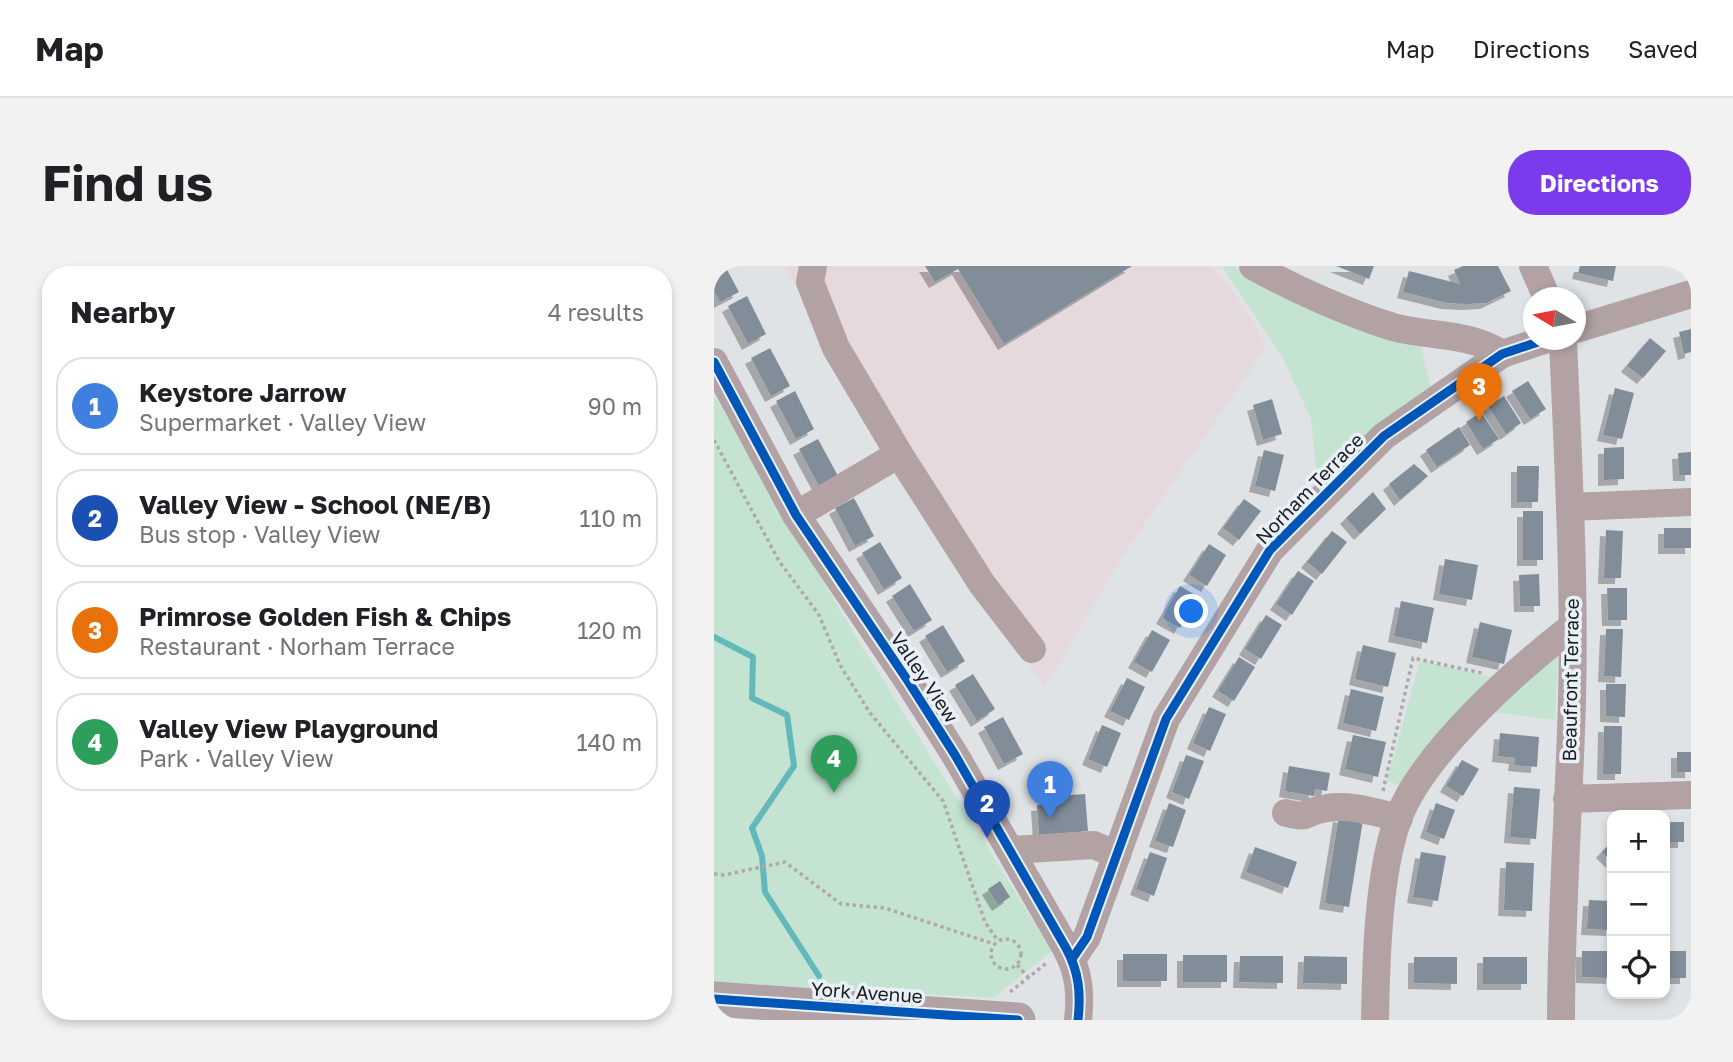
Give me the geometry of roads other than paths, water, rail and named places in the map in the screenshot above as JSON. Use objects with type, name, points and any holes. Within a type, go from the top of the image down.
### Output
[{"type":"main road","name":"York Avenue","points":[[714,999],[1007,1019]]},
{"type":"street","points":[[813,266],[810,282],[836,348],[899,454],[982,584],[1032,649]]},
{"type":"street","points":[[1253,266],[1288,284],[1379,322],[1417,333],[1469,339],[1490,345],[1502,354]]},
{"type":"street","points":[[1533,266],[1542,287]]},
{"type":"street","points":[[1586,326],[1691,294]]},
{"type":"street","name":"Norham Terrace","points":[[1069,953],[1087,937],[1166,719],[1270,550],[1384,436],[1502,354],[1523,347]]},
{"type":"street","name":"Beaufront Terrace","points":[[1561,1020],[1560,928],[1572,627],[1563,350]]},
{"type":"street","name":"Valley View","points":[[714,362],[796,515],[955,755],[1069,953],[1080,985],[1078,1020]]},
{"type":"street","points":[[796,515],[899,454]]},
{"type":"street","points":[[1570,507],[1691,502]]},
{"type":"street","points":[[1374,1020],[1387,863],[1388,815],[1421,779],[1452,738],[1511,679],[1572,627]]},
{"type":"street","points":[[1567,799],[1691,795]]},
{"type":"street","points":[[1286,813],[1305,817],[1322,809],[1353,807],[1388,815]]},
{"type":"street","points":[[1011,850],[1094,845],[1116,855]]},
{"type":"waterway","points":[[714,637],[753,657],[752,698],[787,715],[794,766],[752,828],[762,856],[765,892],[819,976]]},
{"type":"place","name":"Primrose Golden Fish & Chips","points":[[1479,421]]},
{"type":"place","name":"Valley View Playground","points":[[834,793]]},
{"type":"place","name":"Keystore Jarrow","points":[[1050,819]]},
{"type":"place","name":"Valley View - School (NE/B)","points":[[987,838]]}]
